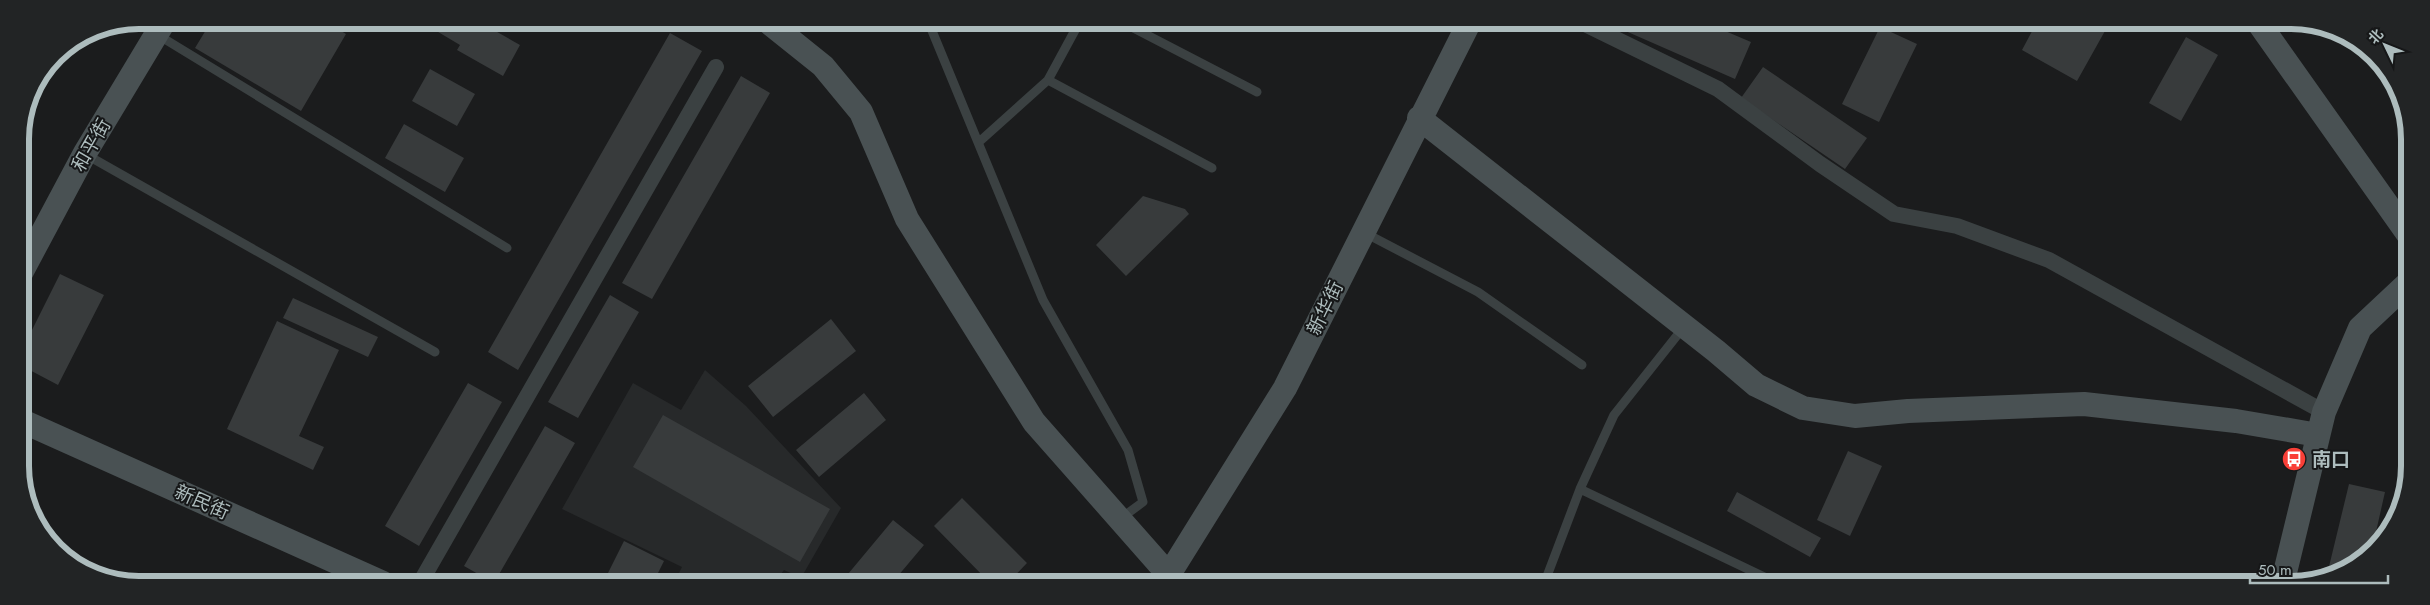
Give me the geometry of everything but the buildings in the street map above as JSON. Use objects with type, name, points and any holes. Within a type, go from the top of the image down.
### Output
[{"type":"street","name":"和平街","points":[[29,258],[85,154],[159,29]]},
{"type":"street","points":[[777,29],[823,66],[862,112],[907,219],[1034,422],[1168,576]]},
{"type":"street","name":"新华街","points":[[1173,576],[1285,388],[1419,118],[1466,29]]},
{"type":"street","points":[[1595,29],[1718,90],[1820,164],[1894,214],[1957,226],[2049,260],[2324,412]]},
{"type":"street","points":[[2263,29],[2401,224]]},
{"type":"street","points":[[424,576],[716,67]]},
{"type":"street","points":[[1419,118],[1684,326],[1756,386],[1803,408],[1855,416],[1908,411],[2084,404],[2236,421],[2318,435]]},
{"type":"street","points":[[2284,576],[2324,412],[2360,328],[2401,290]]},
{"type":"street","name":"新民街","points":[[29,424],[367,576]]},
{"type":"lane","points":[[166,29],[507,248]]},
{"type":"lane","points":[[931,29],[1043,300],[1128,450],[1143,502],[1120,520]]},
{"type":"lane","points":[[978,142],[1048,80],[1076,29]]},
{"type":"lane","points":[[1135,29],[1257,92]]},
{"type":"lane","points":[[1048,80],[1212,168]]},
{"type":"lane","points":[[85,154],[435,352]]},
{"type":"lane","points":[[1363,231],[1478,292],[1582,365]]},
{"type":"lane","points":[[1547,576],[1580,488],[1614,415],[1684,326]]},
{"type":"lane","points":[[1580,488],[1762,576]]},
{"type":"shaded area","points":[[705,370],[746,406],[841,508],[802,576],[797,576],[784,570],[779,576],[678,576],[682,567],[562,509],[633,383],[681,410]]},
{"type":"place","name":"南口","points":[[2294,459]]}]
